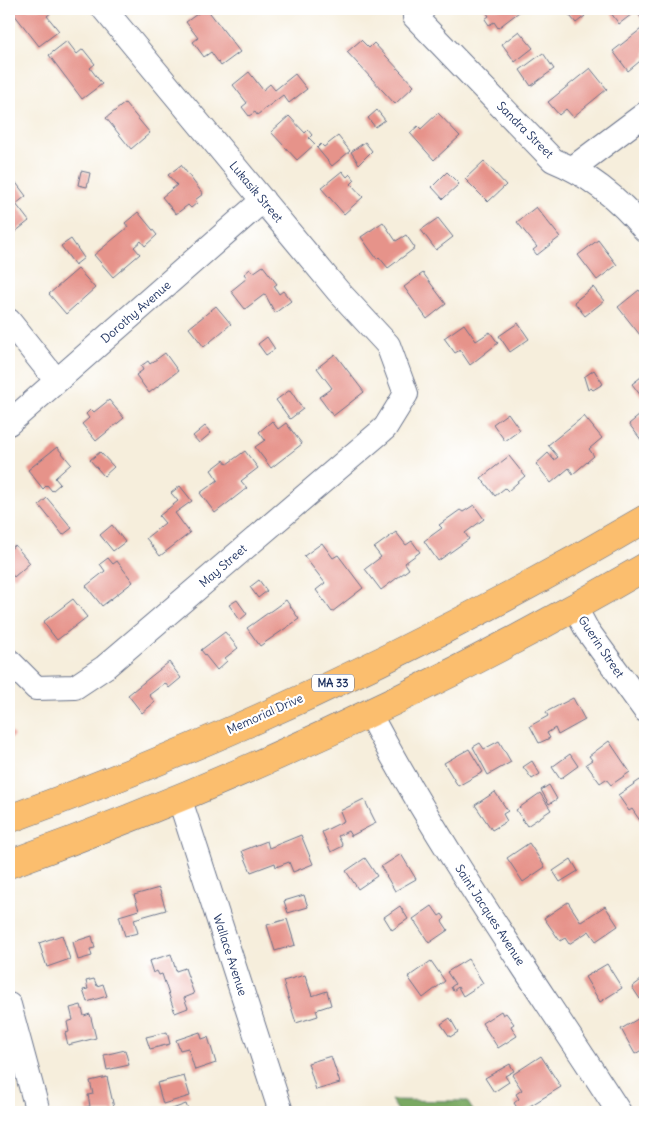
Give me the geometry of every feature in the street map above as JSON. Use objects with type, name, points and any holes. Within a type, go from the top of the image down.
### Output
[{"type":"main road","name":"Memorial Drive","points":[[9,819],[138,769],[315,691],[480,610],[645,519]]},
{"type":"main road","points":[[9,864],[179,797],[369,713],[462,668],[575,608],[645,567]]},
{"type":"street","name":"Lukasik Street","points":[[104,9],[338,291],[388,345],[400,378]]},
{"type":"street","name":"Sandra Street","points":[[419,13],[553,160],[573,168],[600,185],[645,230]]},
{"type":"street","points":[[573,168],[645,114]]},
{"type":"street","name":"Dorothy Avenue","points":[[9,424],[56,380],[263,200]]},
{"type":"street","points":[[9,321],[56,380]]},
{"type":"street","name":"May Street","points":[[9,661],[36,688],[75,687],[105,667],[385,428],[406,394],[400,378]]},
{"type":"street","name":"Guerin Street","points":[[575,608],[587,630],[645,710]]},
{"type":"street","name":"Saint Jacques Avenue","points":[[369,713],[403,778],[452,857],[619,1112]]},
{"type":"street","name":"Wallace Avenue","points":[[179,797],[281,1112]]},
{"type":"street","points":[[9,1005],[38,1112]]},
{"type":"green space","points":[[391,1100],[467,1101],[474,1112],[399,1112]]},
{"type":"building","points":[[10,9],[50,9],[52,12],[47,16],[59,31],[39,46]]},
{"type":"building","points":[[204,9],[207,9],[240,52],[221,66],[211,52],[204,57],[193,42],[198,38],[186,22]]},
{"type":"building","points":[[484,9],[523,9],[498,28],[494,22],[489,25],[485,19],[489,16]]},
{"type":"building","points":[[579,9],[585,16],[576,23],[565,10]]},
{"type":"building","points":[[608,9],[645,9],[645,23],[636,11],[619,24]]},
{"type":"building","points":[[645,26],[645,57],[628,71],[613,51]]},
{"type":"building","points":[[519,31],[533,48],[515,62],[502,44]]},
{"type":"building","points":[[361,40],[369,48],[374,43],[414,86],[395,104],[347,52]]},
{"type":"building","points":[[67,41],[77,54],[83,49],[95,64],[90,68],[102,84],[82,99],[49,55]]},
{"type":"building","points":[[543,53],[554,69],[531,86],[520,70]]},
{"type":"building","points":[[590,68],[607,89],[573,117],[566,109],[559,115],[548,102]]},
{"type":"building","points":[[249,72],[263,90],[270,84],[275,90],[295,74],[307,89],[289,103],[283,95],[257,115],[255,112],[249,116],[242,107],[247,103],[233,85]]},
{"type":"building","points":[[125,103],[150,133],[131,149],[106,118]]},
{"type":"building","points":[[377,110],[385,120],[375,127],[368,118]]},
{"type":"building","points":[[438,113],[460,136],[434,160],[410,133],[418,126],[421,129]]},
{"type":"building","points":[[289,116],[305,133],[308,130],[312,135],[309,138],[315,144],[297,160],[271,132]]},
{"type":"building","points":[[338,136],[350,151],[332,166],[317,148],[321,144],[324,147]]},
{"type":"building","points":[[365,142],[372,151],[359,164],[351,152]]},
{"type":"building","points":[[484,161],[506,185],[488,202],[465,179]]},
{"type":"building","points":[[181,165],[203,194],[195,200],[197,203],[191,208],[188,205],[176,214],[162,197],[177,185],[168,175]]},
{"type":"building","points":[[81,171],[90,173],[87,187],[78,185]]},
{"type":"building","points":[[342,171],[347,177],[350,174],[355,180],[351,184],[363,197],[344,214],[321,188]]},
{"type":"building","points":[[447,172],[459,184],[443,199],[432,187]]},
{"type":"building","points":[[14,180],[26,196],[16,204],[29,221],[15,232],[9,224],[9,184]]},
{"type":"building","points":[[536,207],[560,237],[537,255],[533,250],[537,247],[517,222]]},
{"type":"building","points":[[138,212],[157,235],[145,246],[141,241],[134,247],[140,254],[113,277],[94,255],[128,227],[125,223]]},
{"type":"building","points":[[438,218],[453,237],[436,250],[421,230]]},
{"type":"building","points":[[383,222],[396,241],[406,235],[415,248],[388,268],[379,257],[377,259],[361,237]]},
{"type":"building","points":[[71,239],[84,258],[75,265],[61,246]]},
{"type":"building","points":[[598,240],[617,265],[597,280],[578,255]]},
{"type":"building","points":[[263,266],[277,284],[274,286],[279,294],[283,291],[291,301],[275,313],[265,294],[245,309],[231,291],[247,278],[244,274],[250,269],[253,273]]},
{"type":"building","points":[[78,269],[95,288],[66,314],[49,294]]},
{"type":"building","points":[[423,273],[446,304],[427,319],[404,287]]},
{"type":"building","points":[[593,287],[604,301],[585,316],[574,302]]},
{"type":"building","points":[[639,290],[645,298],[645,330],[640,335],[618,307]]},
{"type":"building","points":[[216,306],[231,324],[204,347],[189,328]]},
{"type":"building","points":[[518,323],[529,339],[510,352],[499,336]]},
{"type":"building","points":[[464,324],[476,341],[490,332],[498,343],[470,365],[460,350],[455,353],[444,338]]},
{"type":"building","points":[[267,337],[275,349],[266,355],[258,344]]},
{"type":"building","points":[[165,353],[178,371],[149,393],[136,375],[143,370],[141,366],[148,361],[150,364]]},
{"type":"building","points":[[335,354],[364,392],[333,416],[319,397],[332,388],[317,368]]},
{"type":"building","points":[[594,370],[603,384],[593,390],[591,388],[588,390],[584,377]]},
{"type":"building","points":[[645,374],[645,393],[641,396],[632,384]]},
{"type":"building","points":[[290,390],[303,409],[290,419],[276,400]]},
{"type":"building","points":[[109,400],[124,418],[96,441],[82,424],[89,418],[86,414],[91,409],[94,412]]},
{"type":"building","points":[[645,411],[645,445],[629,424]]},
{"type":"building","points":[[508,413],[520,430],[505,441],[493,424]]},
{"type":"building","points":[[584,416],[602,438],[589,449],[594,456],[573,474],[569,468],[551,483],[536,464],[548,453],[554,460],[558,457],[548,445]]},
{"type":"building","points":[[272,421],[278,429],[286,423],[302,444],[271,468],[255,447],[265,440],[259,432]]},
{"type":"building","points":[[205,426],[211,433],[199,443],[193,436]]},
{"type":"building","points":[[57,447],[71,464],[55,478],[60,484],[52,491],[47,485],[43,489],[28,470]]},
{"type":"building","points":[[245,451],[258,468],[241,481],[247,488],[215,513],[200,493],[218,480],[211,470],[224,460],[227,464]]},
{"type":"building","points":[[100,452],[114,467],[104,476],[90,460]]},
{"type":"building","points":[[509,456],[525,476],[508,491],[505,488],[495,496],[481,478]]},
{"type":"building","points":[[180,486],[192,501],[175,513],[190,533],[160,556],[146,538],[165,523],[159,516],[178,501],[171,493]]},
{"type":"building","points":[[47,498],[72,528],[63,535],[39,505]]},
{"type":"building","points":[[474,505],[484,519],[465,533],[469,539],[438,561],[424,541],[442,528],[439,525],[460,510],[463,512]]},
{"type":"building","points":[[112,525],[125,542],[113,551],[100,535]]},
{"type":"building","points":[[396,532],[406,545],[412,541],[420,552],[405,563],[409,569],[381,590],[365,569],[381,557],[374,548]]},
{"type":"building","points":[[322,543],[333,558],[338,555],[363,588],[332,612],[316,590],[325,583],[304,556]]},
{"type":"building","points":[[15,545],[30,563],[14,577],[9,571],[9,550]]},
{"type":"building","points":[[108,558],[113,564],[117,561],[133,582],[102,606],[86,586],[105,571],[100,564]]},
{"type":"building","points":[[259,580],[267,591],[258,598],[250,587]]},
{"type":"building","points":[[73,599],[87,617],[57,640],[43,622]]},
{"type":"building","points":[[237,600],[247,614],[240,620],[229,605]]},
{"type":"building","points":[[286,600],[299,619],[260,646],[247,628]]},
{"type":"building","points":[[225,632],[238,648],[225,658],[227,661],[217,670],[201,650]]},
{"type":"building","points":[[169,662],[181,678],[169,688],[165,683],[149,695],[155,702],[142,713],[128,695]]},
{"type":"building","points":[[573,698],[585,720],[558,735],[555,728],[547,733],[550,738],[539,743],[530,726],[548,716],[546,712]]},
{"type":"building","points":[[9,728],[14,736],[9,740]]},
{"type":"building","points":[[499,741],[511,762],[488,775],[473,747],[480,743],[484,749]]},
{"type":"building","points":[[609,741],[630,772],[611,785],[606,779],[600,783],[586,764],[592,760],[589,756]]},
{"type":"building","points":[[469,749],[483,772],[458,786],[444,763]]},
{"type":"building","points":[[570,754],[578,766],[560,779],[552,767]]},
{"type":"building","points":[[532,761],[540,774],[532,779],[523,767]]},
{"type":"building","points":[[640,780],[645,787],[645,828],[632,809],[629,811],[618,795]]},
{"type":"building","points":[[549,785],[557,799],[549,804],[541,790]]},
{"type":"building","points":[[495,792],[508,811],[503,814],[507,821],[492,830],[475,805]]},
{"type":"building","points":[[540,793],[551,810],[527,826],[516,810]]},
{"type":"building","points":[[364,799],[376,823],[351,836],[348,831],[338,836],[343,846],[331,852],[322,832],[344,821],[340,811]]},
{"type":"building","points":[[301,835],[313,864],[293,872],[289,862],[276,867],[275,863],[251,872],[242,851],[267,841],[269,848]]},
{"type":"building","points":[[529,843],[545,867],[523,882],[507,858]]},
{"type":"building","points":[[401,854],[416,879],[395,891],[381,867]]},
{"type":"building","points":[[365,858],[377,876],[358,889],[346,871]]},
{"type":"building","points":[[571,859],[578,871],[560,882],[553,871]]},
{"type":"building","points":[[159,888],[166,910],[134,919],[138,933],[125,936],[119,916],[139,910],[134,895]]},
{"type":"building","points":[[304,895],[308,907],[288,913],[284,901]]},
{"type":"building","points":[[568,902],[581,922],[605,906],[618,926],[596,941],[589,931],[569,944],[565,938],[560,941],[544,918]]},
{"type":"building","points":[[400,906],[408,919],[392,930],[384,917]]},
{"type":"building","points":[[432,906],[439,916],[442,914],[445,918],[442,921],[448,930],[429,943],[413,919]]},
{"type":"building","points":[[287,919],[295,945],[275,951],[267,925]]},
{"type":"building","points":[[62,935],[70,959],[47,967],[39,943]]},
{"type":"building","points":[[92,936],[95,948],[90,949],[92,956],[78,960],[73,942]]},
{"type":"building","points":[[171,954],[176,971],[185,968],[194,994],[184,998],[188,1008],[175,1013],[162,974],[159,975],[157,971],[153,973],[149,961]]},
{"type":"building","points":[[468,959],[483,983],[463,996],[458,987],[453,991],[451,987],[455,984],[447,972]]},
{"type":"building","points":[[431,961],[445,981],[423,998],[408,977]]},
{"type":"building","points":[[607,964],[622,988],[600,1002],[585,977]]},
{"type":"building","points":[[305,975],[312,996],[327,991],[331,1005],[316,1010],[318,1016],[296,1023],[283,981]]},
{"type":"building","points":[[645,977],[645,995],[640,999],[632,987]]},
{"type":"building","points":[[94,979],[97,986],[103,984],[107,996],[87,1002],[83,990],[88,989],[86,981]]},
{"type":"building","points":[[81,1005],[84,1016],[90,1014],[96,1038],[68,1045],[65,1033],[69,1032],[67,1022],[73,1020],[70,1008]]},
{"type":"building","points":[[501,1011],[503,1015],[506,1013],[514,1024],[511,1026],[517,1036],[498,1048],[482,1023]]},
{"type":"building","points":[[641,1017],[645,1024],[645,1048],[635,1054],[621,1029]]},
{"type":"building","points":[[450,1018],[458,1032],[450,1037],[441,1024]]},
{"type":"building","points":[[167,1032],[170,1044],[150,1049],[146,1037]]},
{"type":"building","points":[[200,1032],[202,1039],[208,1037],[216,1063],[195,1070],[188,1048],[180,1050],[176,1040]]},
{"type":"building","points":[[125,1050],[129,1065],[107,1070],[104,1055]]},
{"type":"building","points":[[331,1056],[340,1083],[316,1090],[308,1063]]},
{"type":"building","points":[[541,1056],[561,1087],[520,1112],[514,1103],[519,1099],[516,1094],[522,1090],[512,1075]]},
{"type":"building","points":[[510,1064],[514,1071],[505,1076],[509,1082],[494,1092],[485,1078]]},
{"type":"building","points":[[184,1076],[190,1096],[163,1104],[157,1083]]},
{"type":"building","points":[[107,1077],[115,1112],[88,1112],[86,1107],[90,1106],[88,1095],[93,1094],[90,1081]]},
{"type":"building","points":[[186,1104],[189,1112],[164,1112]]}]
